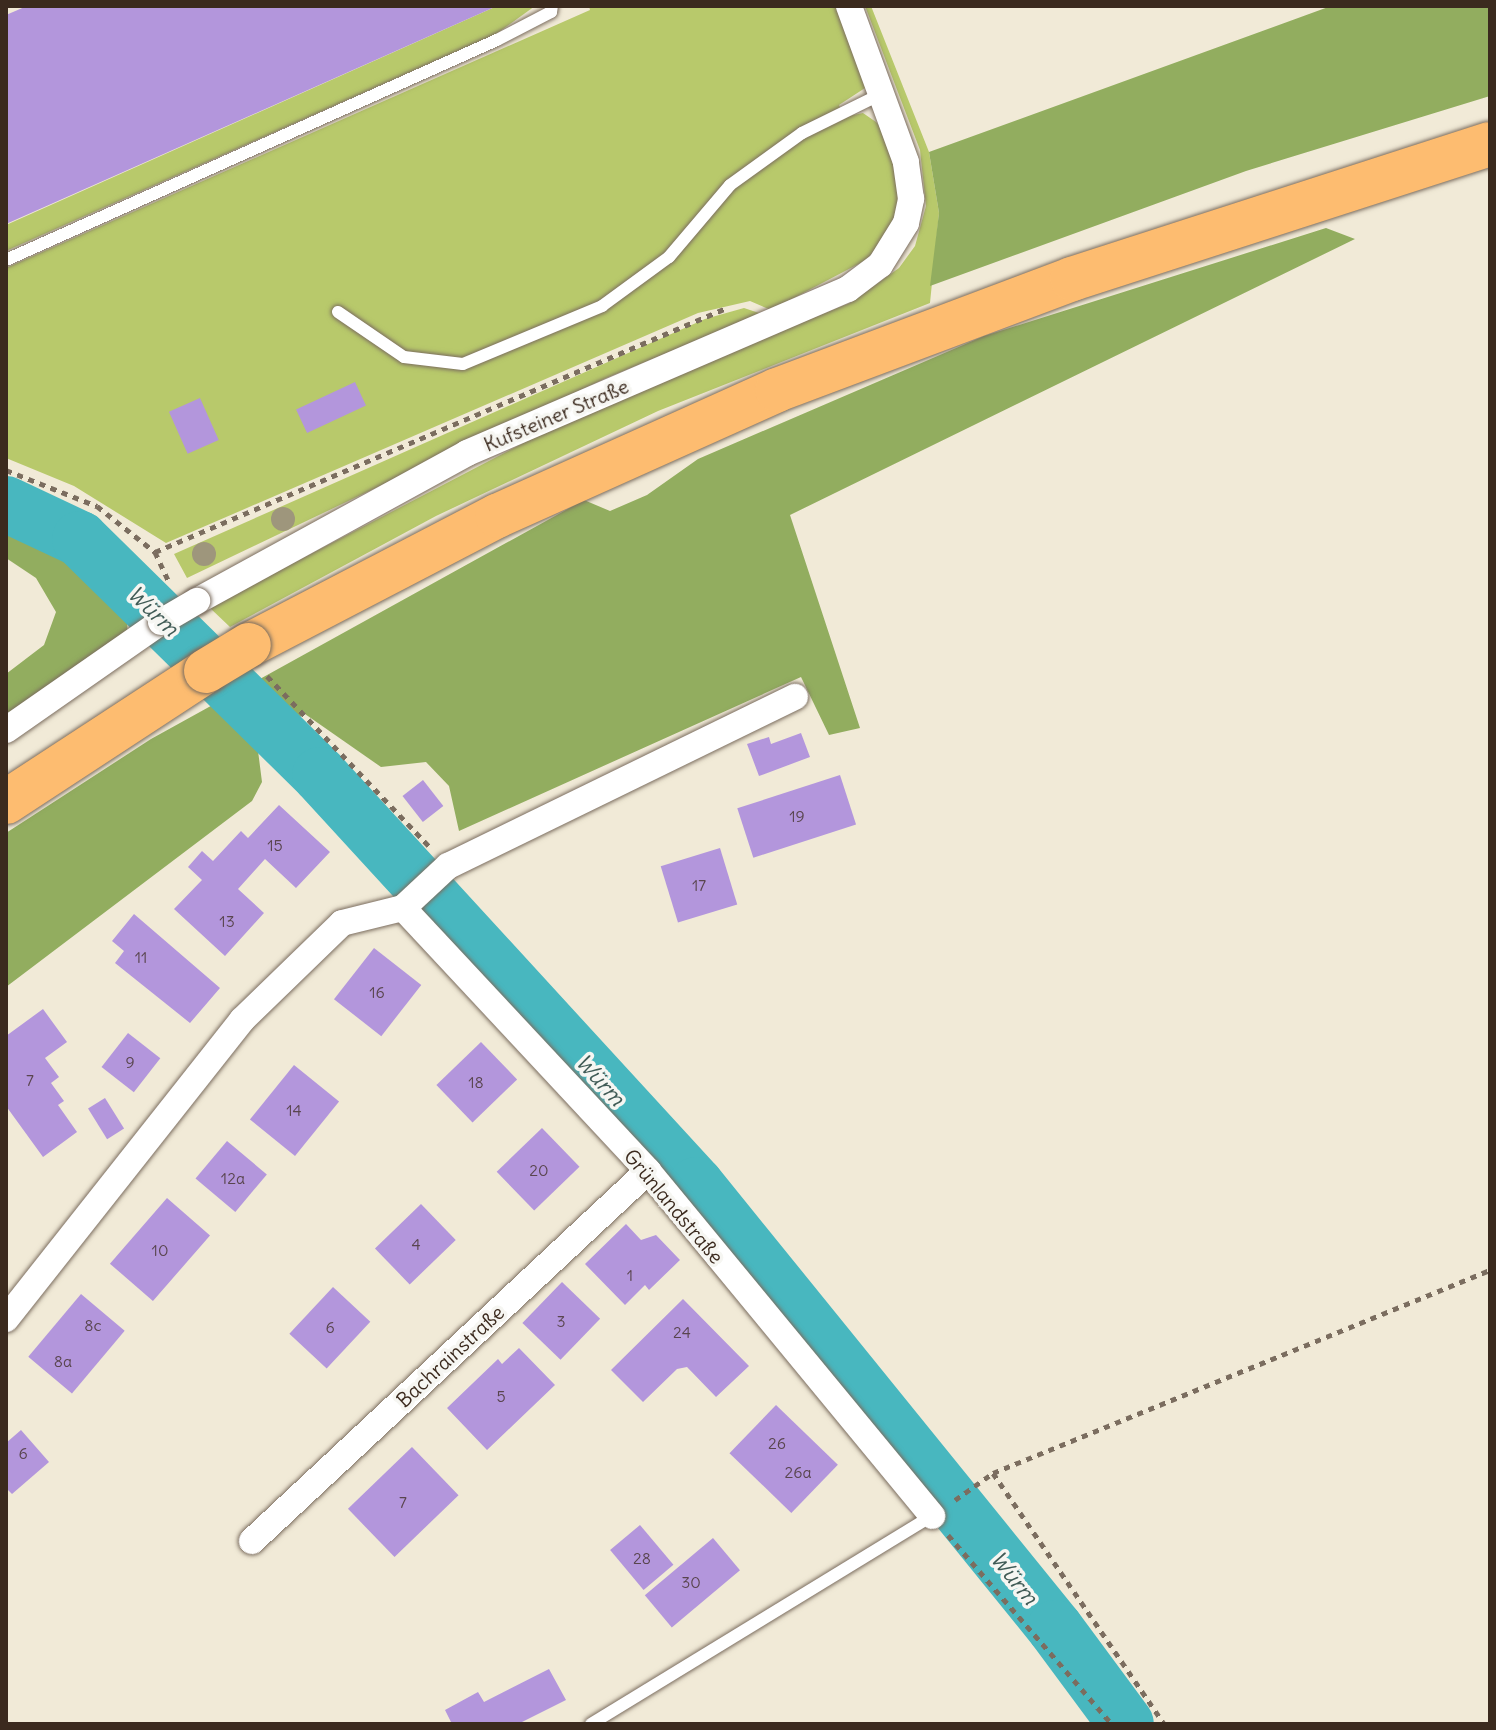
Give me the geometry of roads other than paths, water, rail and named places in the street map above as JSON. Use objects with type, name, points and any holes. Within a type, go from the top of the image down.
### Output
[{"type":"highway","points":[[6,802],[249,645],[497,516],[777,390],[1072,279],[1490,144]]},
{"type":"street","name":"Kufsteiner Straße","points":[[6,730],[161,622],[467,453],[848,289],[896,244],[911,199],[906,162],[849,6]]},
{"type":"street","points":[[6,1319],[242,1020],[342,923],[403,908],[439,873],[795,697]]},
{"type":"street","name":"Grünlandstraße","points":[[403,908],[648,1171],[932,1516]]},
{"type":"street","name":"Bachrainstraße","points":[[252,1541],[648,1171]]},
{"type":"lane","points":[[6,260],[497,40],[551,12],[552,6]]},
{"type":"lane","points":[[338,312],[404,357],[463,364],[602,306],[669,257],[730,185],[802,133],[881,94]]},
{"type":"lane","points":[[591,1724],[932,1516]]},
{"type":"waterway","name":"Würm","points":[[6,504],[80,539],[320,775],[696,1185],[1055,1628],[1126,1724]]}]
